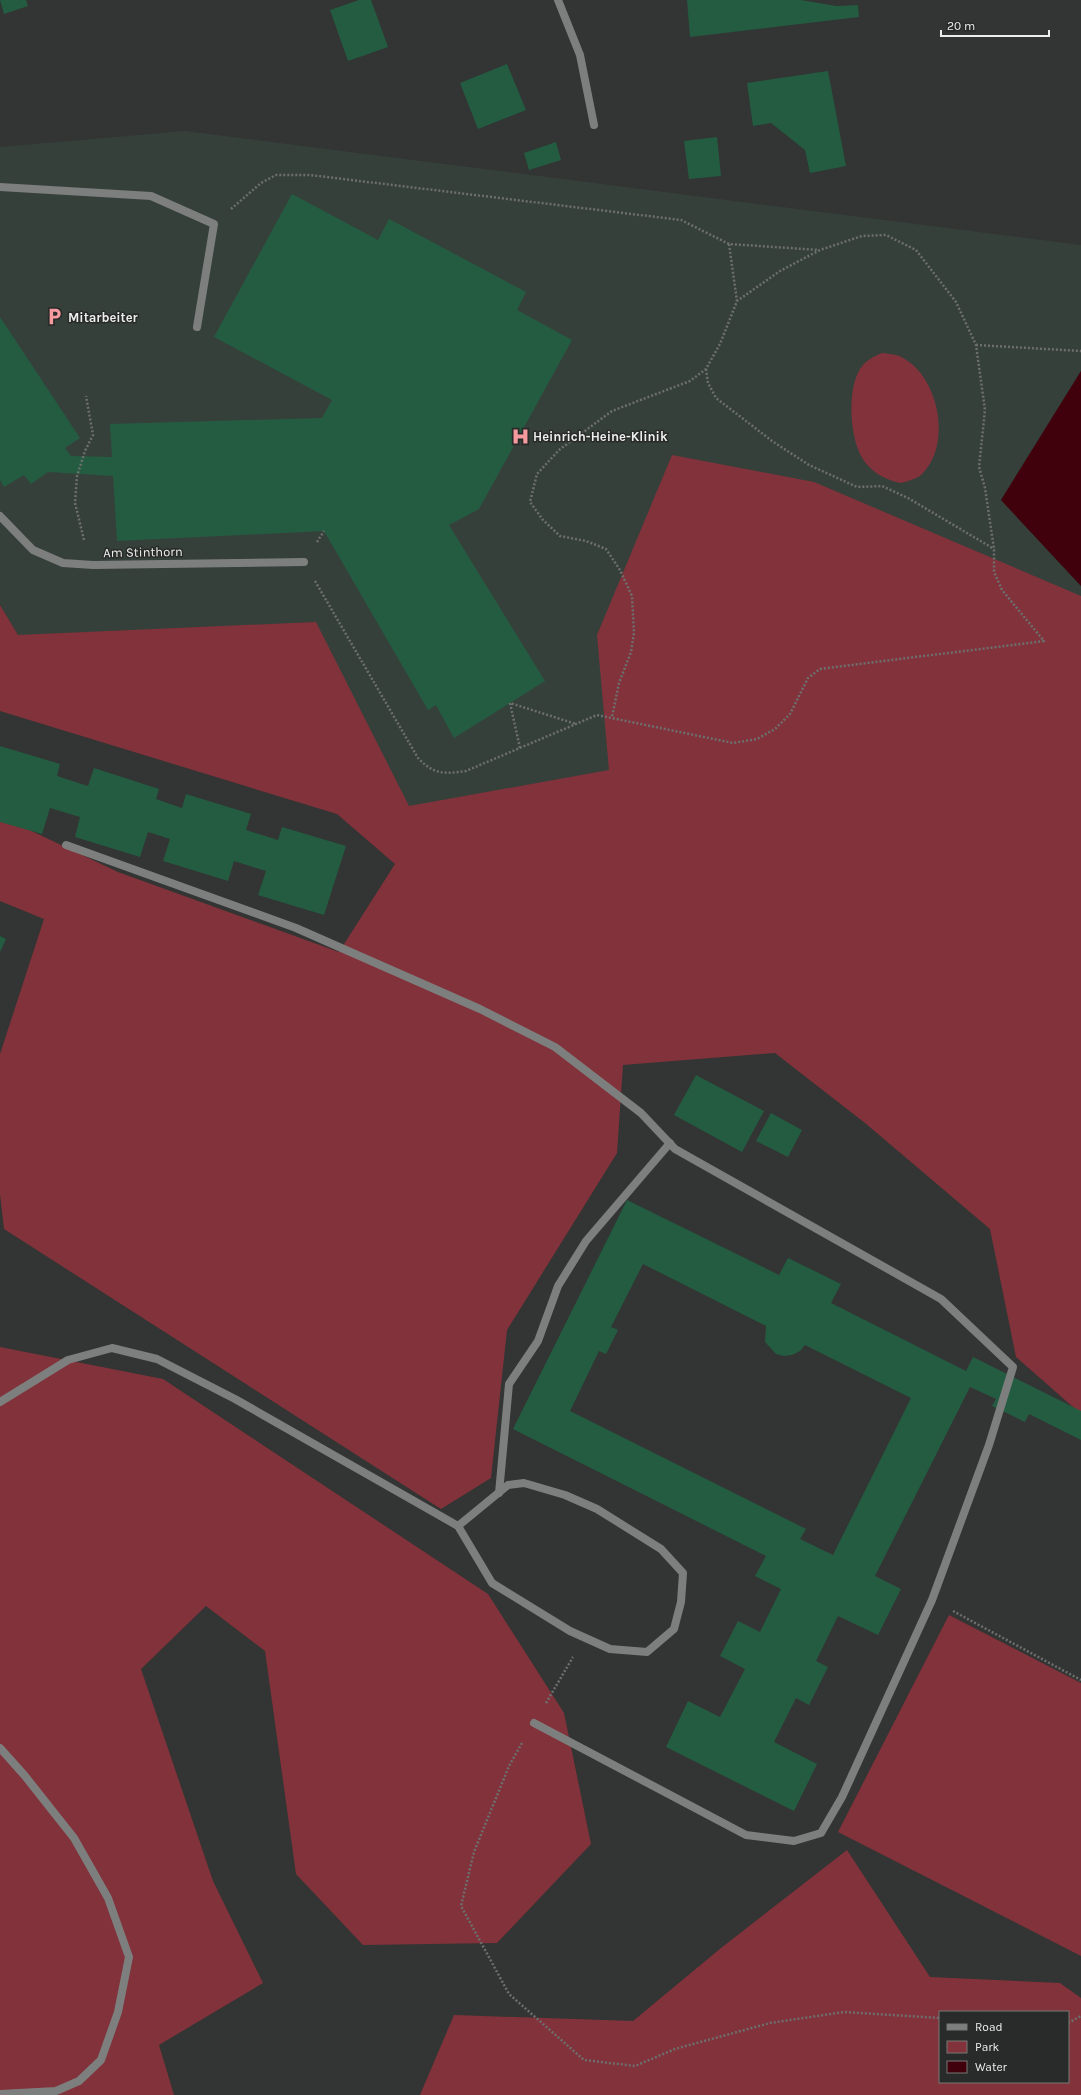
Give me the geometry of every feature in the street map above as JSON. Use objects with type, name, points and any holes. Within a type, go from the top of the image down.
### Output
[{"type":"street","points":[[558,0],[580,55],[594,126]]},
{"type":"street","points":[[0,187],[151,196],[214,224],[197,327]]},
{"type":"street","name":"Am Stinthorn","points":[[0,516],[5,523],[33,550],[63,563],[93,565],[304,562]]},
{"type":"street","points":[[66,844],[296,928],[480,1009],[555,1047],[641,1112],[675,1149],[941,1299],[1013,1367],[989,1445],[932,1600],[842,1797],[821,1833],[794,1841],[746,1835],[534,1723]]},
{"type":"street","points":[[499,1493],[509,1384],[538,1341],[558,1286],[586,1241],[670,1143]]},
{"type":"street","points":[[0,1402],[68,1360],[112,1348],[157,1359],[235,1399],[458,1526],[492,1583],[570,1631],[610,1649],[647,1652],[674,1629],[682,1602],[683,1573],[661,1550],[596,1509],[565,1495],[524,1483],[508,1485],[458,1526]]},
{"type":"street","points":[[0,1748],[25,1776],[74,1838],[108,1898],[129,1956],[118,2012],[101,2060],[79,2081],[56,2091],[0,2094]]},
{"type":"path","points":[[214,224],[260,183],[276,175],[310,175],[681,220],[729,244],[820,250]]},
{"type":"path","points":[[324,531],[304,562],[418,758],[428,769],[447,773],[466,771],[597,715],[733,743],[757,739],[775,729],[790,714],[808,678],[820,669],[1044,641],[1002,590],[994,572],[994,549],[985,488],[979,467],[985,410],[976,345],[956,302],[916,250],[886,235],[862,236],[820,250],[780,271],[737,301]]},
{"type":"path","points":[[612,717],[619,682],[631,652],[634,633],[632,596],[620,570],[606,549],[586,541],[560,536],[543,520],[530,502],[537,474],[559,450],[612,411],[690,382],[706,369],[720,344],[737,301],[729,244]]},
{"type":"path","points":[[976,345],[1081,351]]},
{"type":"path","points":[[706,369],[708,383],[716,398],[772,442],[809,465],[857,487],[882,486],[908,498],[994,549]]},
{"type":"path","points":[[86,396],[93,435],[85,451],[77,476],[75,503],[80,530],[93,565]]},
{"type":"path","points":[[520,748],[510,703],[577,724]]},
{"type":"path","points":[[932,1600],[1081,1680]]},
{"type":"path","points":[[584,1638],[509,1766],[474,1852],[461,1906],[509,1994],[584,2060],[635,2066],[675,2050],[770,2023],[844,2012],[939,2018]]},
{"type":"path","points":[[1069,2022],[1081,2016]]},
{"type":"shaded area","name":"Heinrich-Heine-Klinik","points":[[185,131],[1081,245],[1081,371],[1001,500],[1081,586],[1081,779],[411,817],[18,635],[0,604],[0,147]]},
{"type":"green space","points":[[882,353],[893,354],[901,357],[915,367],[926,380],[938,413],[939,430],[937,447],[931,462],[921,475],[912,480],[901,483],[889,480],[869,467],[861,456],[857,447],[852,425],[853,388],[856,378],[860,369],[867,361]]},
{"type":"green space","points":[[672,455],[814,482],[1081,596],[1081,1414],[1016,1357],[990,1229],[865,1123],[775,1053],[623,1065],[617,1153],[507,1330],[491,1478],[441,1509],[4,1229],[0,1194],[0,1054],[44,919],[0,901],[0,816],[118,872],[339,952],[395,864],[337,814],[0,711],[0,605],[18,635],[316,622],[409,806],[609,770],[597,635]]},
{"type":"green space","points":[[0,1347],[163,1379],[488,1594],[564,1713],[591,1844],[497,1943],[363,1945],[296,1874],[265,1651],[206,1606],[141,1669],[213,1881],[263,1983],[159,2045],[174,2095],[0,2095]]},
{"type":"green space","points":[[949,1615],[1081,1683],[1081,1956],[838,1832]]},
{"type":"green space","points":[[847,1850],[930,1977],[1060,1983],[1081,1998],[1081,2095],[420,2095],[454,2015],[633,2021],[721,1948]]},
{"type":"water","points":[[1081,371],[1081,586],[1001,500]]},
{"type":"building","points":[[0,0],[26,0],[28,6],[4,14]]},
{"type":"building","points":[[359,0],[371,0],[388,47],[348,61],[330,10]]},
{"type":"building","points":[[687,0],[801,0],[836,6],[858,5],[859,17],[690,37]]},
{"type":"building","points":[[507,64],[526,110],[478,129],[460,83]]},
{"type":"building","points":[[828,71],[846,166],[810,173],[805,150],[771,123],[753,126],[747,83]]},
{"type":"building","points":[[717,137],[721,176],[689,179],[684,141]]},
{"type":"building","points":[[556,142],[561,160],[529,170],[524,153]]},
{"type":"building","points":[[292,194],[378,240],[389,219],[526,292],[517,310],[572,340],[479,509],[449,525],[545,681],[454,738],[436,705],[428,710],[324,531],[117,541],[113,476],[48,472],[31,484],[24,475],[4,487],[0,480],[0,317],[80,438],[65,448],[71,456],[112,457],[110,424],[322,418],[332,400],[214,337]]},
{"type":"building","points":[[0,746],[60,764],[57,776],[88,786],[94,768],[159,789],[156,799],[182,808],[186,794],[251,814],[246,830],[278,840],[282,827],[346,846],[324,915],[258,895],[266,871],[234,861],[228,881],[163,861],[170,839],[148,832],[140,857],[75,837],[80,817],[50,808],[42,834],[0,822]]},
{"type":"building","points":[[0,936],[6,939],[0,952]]},
{"type":"building","points":[[696,1075],[764,1111],[742,1152],[674,1115]]},
{"type":"building","points":[[771,1113],[802,1130],[788,1157],[756,1141]]},
{"type":"building","points":[[627,1200],[779,1275],[788,1258],[841,1284],[831,1303],[966,1371],[973,1357],[1081,1411],[1081,1440],[1029,1414],[1025,1422],[992,1406],[996,1399],[970,1387],[875,1576],[901,1589],[878,1635],[838,1616],[816,1661],[828,1667],[809,1705],[796,1698],[774,1742],[817,1764],[794,1811],[666,1747],[688,1701],[720,1717],[745,1669],[720,1656],[738,1621],[760,1632],[781,1589],[755,1576],[766,1556],[513,1429]],"holes":[[[643,1264],[766,1326],[765,1342],[776,1354],[784,1356],[792,1355],[800,1351],[805,1345],[911,1398],[833,1555],[800,1539],[806,1529],[570,1411],[599,1351],[606,1354],[618,1330],[611,1327]]]},
{"type":"place","name":"Mitarbeiter","points":[[55,317]]},
{"type":"place","name":"Heinrich-Heine-Klinik","points":[[520,436]]}]
